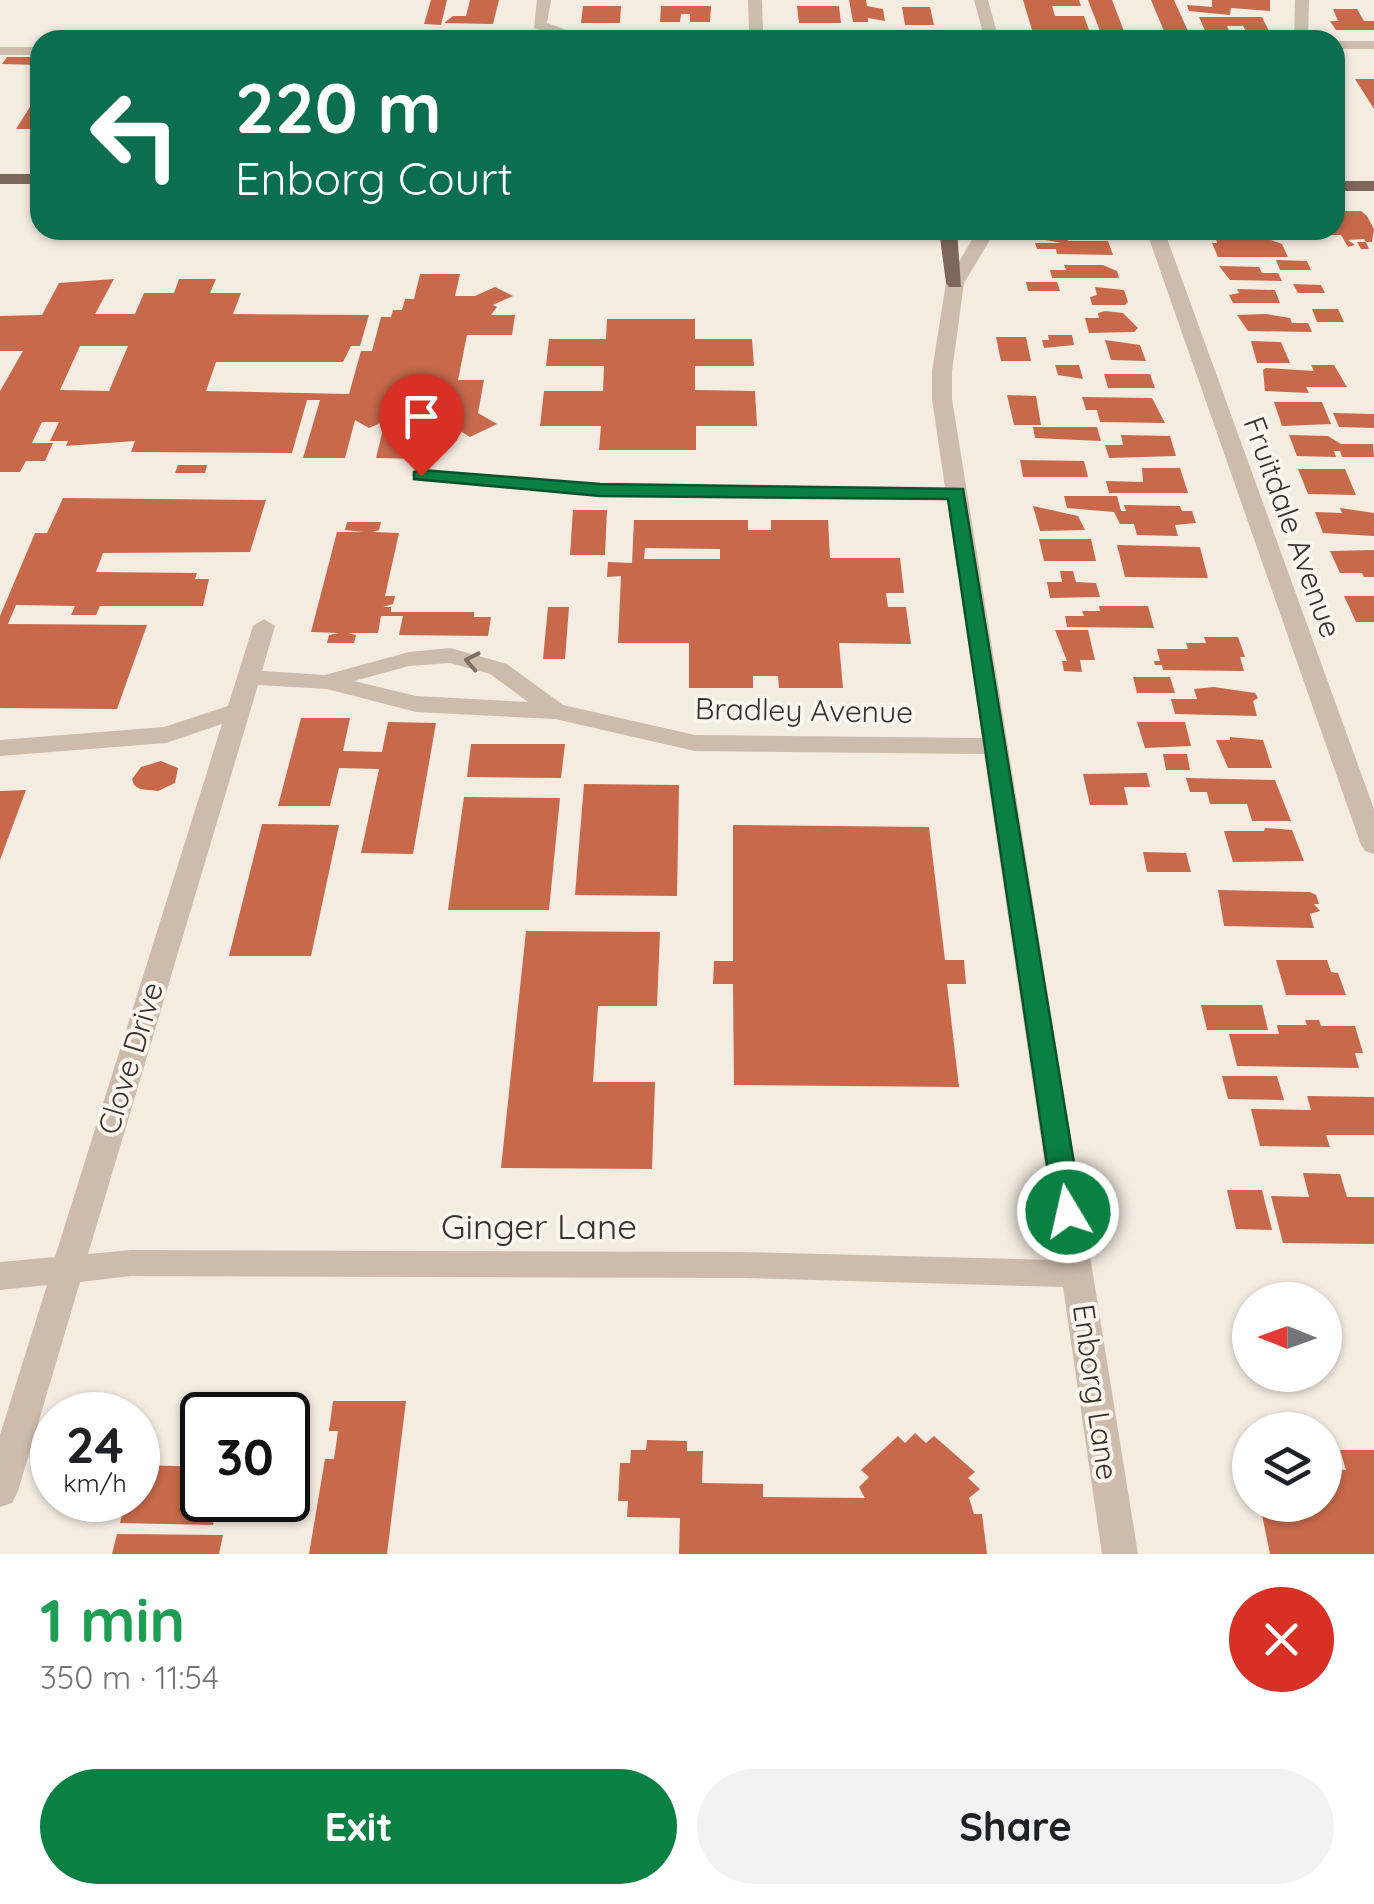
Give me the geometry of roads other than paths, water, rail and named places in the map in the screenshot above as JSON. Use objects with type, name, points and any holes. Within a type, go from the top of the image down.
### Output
[{"type":"main road","points":[[0,179],[30,179]]},
{"type":"main road","points":[[1345,186],[1374,186]]},
{"type":"main road","points":[[949,240],[955,283]]},
{"type":"street","points":[[544,0],[540,25],[553,30]]},
{"type":"street","points":[[755,0],[756,30]]},
{"type":"street","points":[[981,0],[989,30]]},
{"type":"street","points":[[1301,30],[1302,0]]},
{"type":"street","points":[[0,42],[30,42]]},
{"type":"street","points":[[1345,45],[1374,46]]},
{"type":"street","points":[[0,51],[30,51]]},
{"type":"street","name":"Enborg Lane","points":[[982,240],[955,283],[942,371],[942,399],[1120,1554]]},
{"type":"street","name":"Fruitdale Avenue","points":[[1159,240],[1374,844]]},
{"type":"street","points":[[421,476],[600,490],[957,493]]},
{"type":"street","name":"Clove Drive","points":[[0,1491],[264,626]]},
{"type":"street","name":"Bradley Avenue","points":[[327,682],[417,656],[454,657],[490,664],[554,711]]},
{"type":"street","name":"Bradley Avenue","points":[[247,677],[327,682],[416,704],[554,711],[695,743],[995,746]]},
{"type":"street","points":[[0,748],[166,735],[236,711]]},
{"type":"street","name":"Ginger Lane","points":[[0,1276],[131,1263],[743,1265],[1079,1274]]}]
